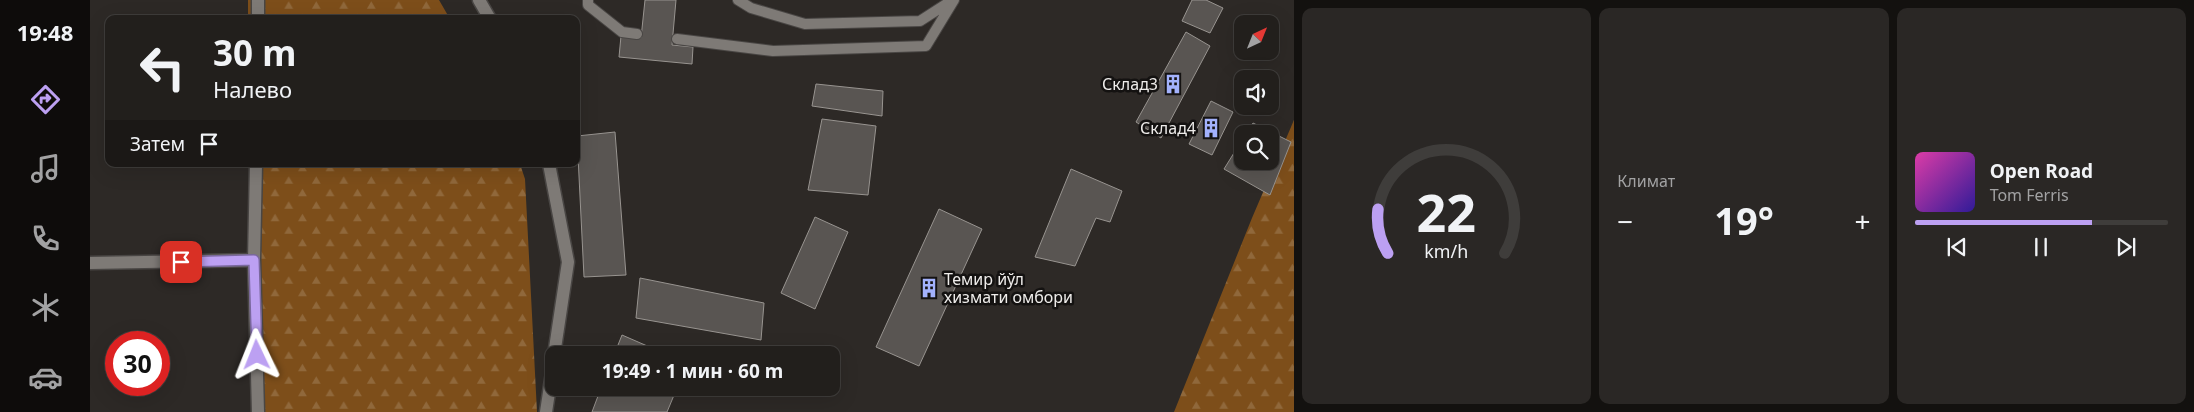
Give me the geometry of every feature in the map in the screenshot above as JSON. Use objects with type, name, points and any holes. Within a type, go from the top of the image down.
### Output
[{"type":"street","points":[[258,0],[258,15]]},
{"type":"street","points":[[479,0],[488,15]]},
{"type":"street","points":[[256,167],[254,260],[258,412]]},
{"type":"street","points":[[550,167],[568,262],[555,346]]},
{"type":"street","points":[[90,263],[254,260]]},
{"type":"street","points":[[546,412],[548,396]]},
{"type":"lane","points":[[588,0],[588,5],[622,32],[637,34]]},
{"type":"lane","points":[[738,0],[751,8],[805,24],[920,21],[953,0]]},
{"type":"lane","points":[[677,39],[773,51],[926,46],[953,0]]},
{"type":"green space","points":[[248,0],[439,0],[448,15],[248,15]]},
{"type":"green space","points":[[1294,120],[1294,412],[1174,412],[1273,170],[1279,170],[1279,155]]},
{"type":"green space","points":[[250,167],[521,167],[525,179],[537,412],[255,412]]},
{"type":"building","points":[[645,0],[676,0],[672,45],[693,47],[692,64],[619,57],[621,36],[641,38]]},
{"type":"building","points":[[1192,0],[1206,0],[1223,8],[1210,33],[1182,21]]},
{"type":"building","name":"Склад3","points":[[1186,32],[1210,46],[1161,138],[1136,122]]},
{"type":"building","points":[[816,84],[883,91],[882,116],[812,106]]},
{"type":"building","name":"Склад4","points":[[1211,101],[1233,112],[1212,155],[1189,144]]},
{"type":"building","points":[[822,119],[876,126],[868,195],[808,190]]},
{"type":"building","points":[[615,132],[626,275],[584,277],[579,167],[580,136]]},
{"type":"building","points":[[1279,136],[1291,142],[1270,195],[1224,169],[1234,153],[1234,170],[1279,170]]},
{"type":"building","name":"Темир йўл хизмати омбори","points":[[1071,169],[1122,191],[1110,222],[1096,218],[1075,266],[1035,257]]},
{"type":"building","name":"Темир йўл хизмати омбори","points":[[939,209],[982,229],[919,366],[876,347]]},
{"type":"building","points":[[815,217],[848,232],[815,309],[781,293]]},
{"type":"building","points":[[640,278],[764,303],[761,340],[636,318]]},
{"type":"building","points":[[622,335],[647,346],[618,346]]},
{"type":"building","points":[[598,396],[674,396],[667,412],[592,412]]},
{"type":"place","name":"Склад3","points":[[1173,84]]},
{"type":"place","name":"Склад4","points":[[1211,128]]},
{"type":"place","name":"Темир йўл хизмати омбори","points":[[929,288]]},
{"type":"route","points":[[181,262],[254,260],[257,355]]}]
